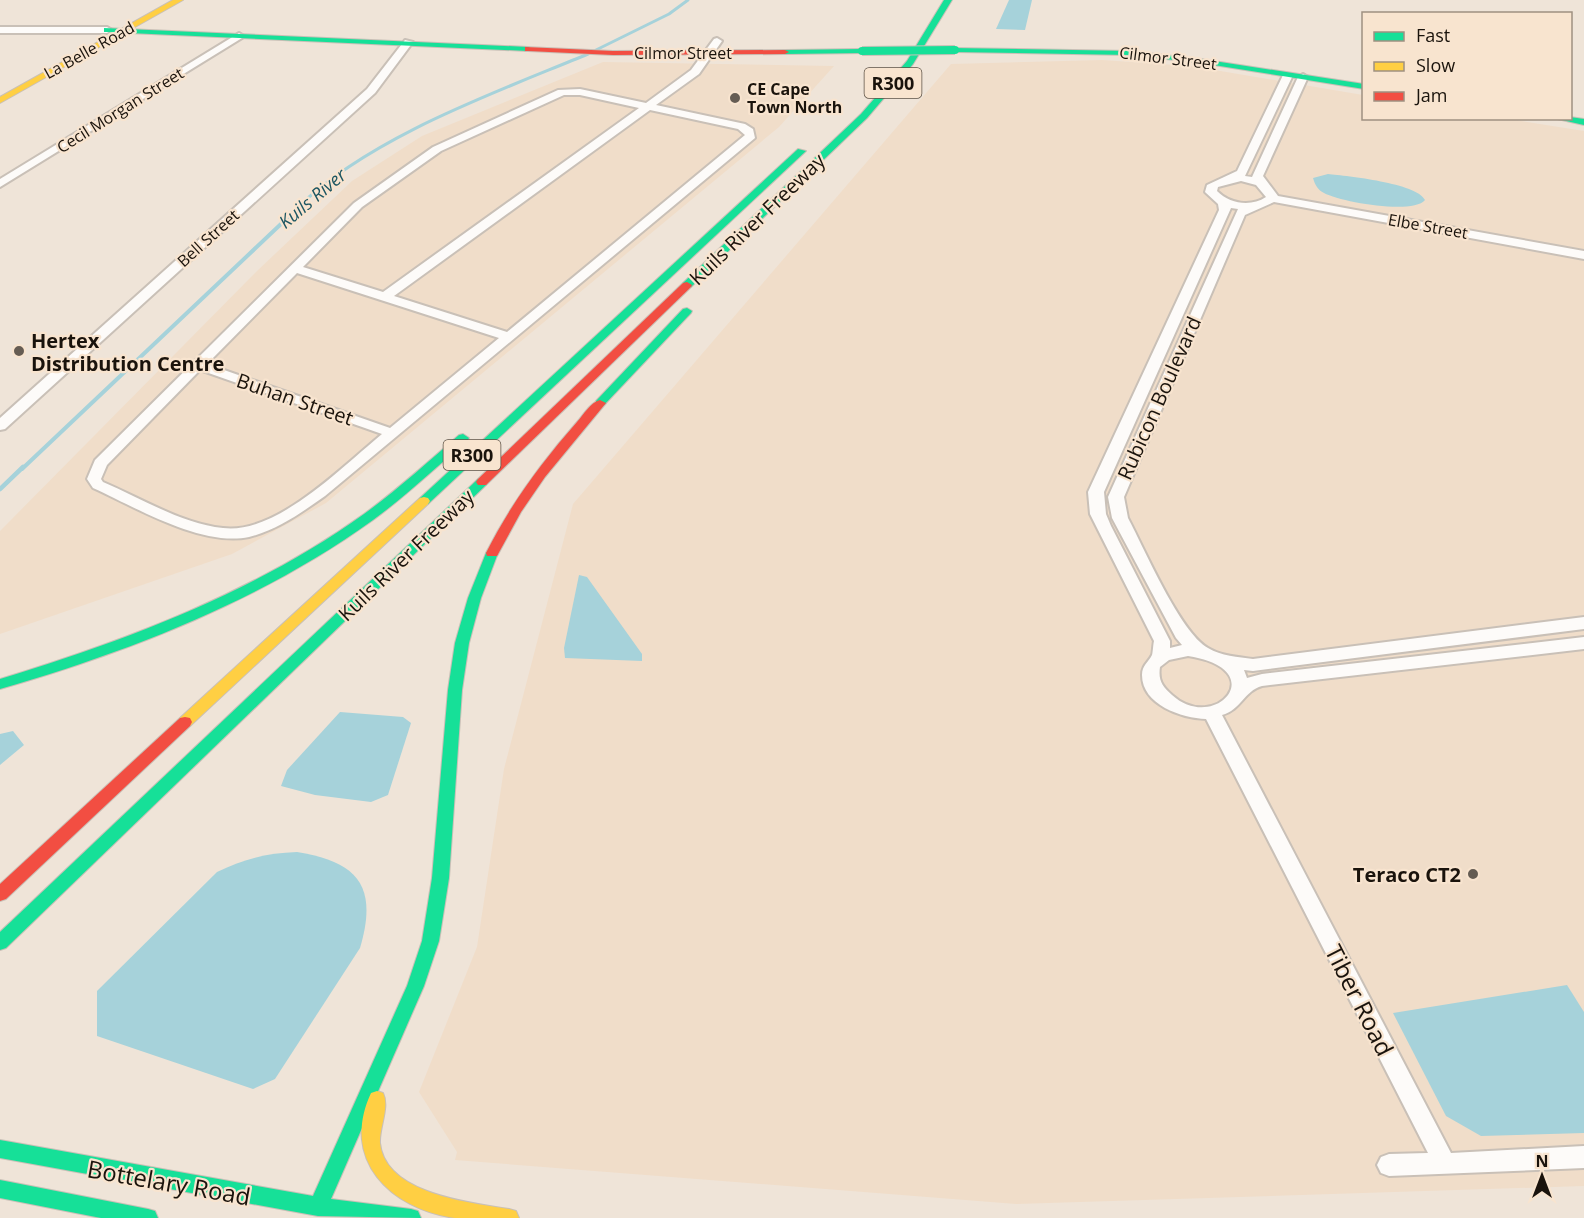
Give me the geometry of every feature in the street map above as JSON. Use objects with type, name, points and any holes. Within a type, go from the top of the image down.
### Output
[{"type":"main road","name":"La Belle Road","points":[[0,90],[162,0]]},
{"type":"main road","name":"La Belle Road","points":[[0,100],[179,0]]},
{"type":"main road","name":"Kuils River Freeway","points":[[0,944],[825,155],[864,116],[910,62],[948,0]]},
{"type":"main road","name":"Cilmor Street","points":[[107,30],[613,53],[709,54],[955,50],[1130,53],[1362,87]]},
{"type":"main road","name":"R300","points":[[880,68],[906,33]]},
{"type":"main road","points":[[1568,120],[1584,123]]},
{"type":"main road","name":"Kuils River Freeway","points":[[0,894],[807,145],[765,173],[610,309]]},
{"type":"main road","points":[[743,251],[810,178],[825,155]]},
{"type":"main road","points":[[315,1213],[381,1062],[421,965],[433,927],[446,808],[448,729],[455,668],[471,604],[482,574],[513,512],[548,463],[698,299]]},
{"type":"main road","points":[[0,684],[121,646],[181,622],[259,585],[355,526],[476,426]]},
{"type":"main road","points":[[381,1062],[371,1139],[376,1165],[403,1188],[421,1199],[509,1218]]},
{"type":"main road","name":"Bottelary Road","points":[[0,1149],[281,1210],[411,1218]]},
{"type":"main road","name":"Bottelary Road","points":[[0,1190],[148,1218]]},
{"type":"street","name":"Cilmor Street","points":[[0,30],[107,30]]},
{"type":"street","name":"Cecil Morgan Street","points":[[0,184],[239,36]]},
{"type":"street","points":[[384,297],[644,106],[695,72],[717,41]]},
{"type":"street","name":"Bell Street","points":[[0,426],[348,113],[371,91],[408,42]]},
{"type":"street","points":[[1230,178],[1260,183],[1270,190],[1272,198],[1263,204],[1251,206],[1224,202],[1214,195],[1211,188],[1217,182],[1242,173],[1288,75]]},
{"type":"street","points":[[1260,183],[1257,176],[1303,77]]},
{"type":"street","points":[[580,92],[644,106],[741,126],[748,129],[751,136],[507,336],[320,494],[268,524],[237,534],[206,531],[98,484],[94,479],[100,463],[294,268],[358,205],[402,172],[437,149],[562,93],[580,92]]},
{"type":"street","name":"Elbe Street","points":[[1272,198],[1584,255]]},
{"type":"street","name":"Rubicon Boulevard","points":[[1160,656],[1162,641],[1103,526],[1098,514],[1096,492],[1225,209],[1224,202]]},
{"type":"street","name":"Rubicon Boulevard","points":[[1201,651],[1184,638],[1120,518],[1116,497],[1240,213],[1251,206]]},
{"type":"street","points":[[294,268],[507,336]]},
{"type":"street","name":"Buhan Street","points":[[198,365],[392,433]]},
{"type":"street","points":[[1584,624],[1253,665],[1225,662],[1201,651],[1176,650],[1160,656],[1150,667],[1148,676],[1157,695],[1180,709],[1211,712],[1229,706],[1245,685],[1260,681],[1584,643]]},
{"type":"street","points":[[1225,662],[1237,676],[1240,692]]},
{"type":"street","name":"Tiber Road","points":[[1211,712],[1445,1164]]},
{"type":"street","points":[[1389,1165],[1584,1157]]},
{"type":"shaded area","points":[[1102,60],[1191,66],[1362,95],[1362,120],[1515,120],[1584,131],[1584,1186],[1016,1204],[455,1160],[457,1152],[419,1092],[477,947],[504,769],[573,504],[951,64]]},
{"type":"shaded area","points":[[603,62],[834,66],[779,127],[326,503],[232,554],[0,634],[0,531],[257,271],[352,181],[422,136]]},
{"type":"water","points":[[1009,0],[1032,0],[1025,30],[996,29]]},
{"type":"water","points":[[1328,174],[1396,185],[1419,194],[1425,200],[1418,204],[1392,207],[1345,200],[1324,193],[1317,187],[1313,178]]},
{"type":"water","points":[[579,575],[587,577],[642,654],[642,661],[565,658],[564,648]]},
{"type":"water","points":[[340,712],[403,717],[411,723],[388,795],[371,802],[315,795],[281,786],[287,770]]},
{"type":"water","points":[[13,731],[24,745],[0,765],[0,734]]},
{"type":"water","points":[[297,852],[318,856],[349,871],[358,881],[364,893],[365,927],[360,948],[275,1079],[253,1089],[97,1036],[97,991],[217,872],[256,858]]},
{"type":"water","points":[[1567,985],[1584,1012],[1584,1133],[1481,1136],[1446,1116],[1393,1013]]},
{"type":"waterway","name":"Kuils River","points":[[596,50],[669,14],[688,0]]},
{"type":"waterway","name":"Kuils River","points":[[298,207],[328,182],[397,138],[474,101],[588,54]]},
{"type":"waterway","name":"Kuils River","points":[[22,469],[300,206]]},
{"type":"waterway","name":"Kuils River","points":[[0,489],[23,467]]},
{"type":"traffic: fast","points":[[687,285],[864,116],[910,62],[948,0]]},
{"type":"traffic: fast","points":[[107,30],[528,49]]},
{"type":"traffic: fast","points":[[955,50],[1130,53],[1201,61],[1362,87]]},
{"type":"traffic: fast","points":[[862,51],[955,50]]},
{"type":"traffic: fast","points":[[785,52],[862,51]]},
{"type":"traffic: fast","points":[[1570,120],[1584,122]]},
{"type":"traffic: fast","points":[[424,501],[801,151]]},
{"type":"traffic: fast","points":[[600,403],[687,311]]},
{"type":"traffic: fast","points":[[0,684],[97,653],[237,595],[326,545],[368,517],[463,438]]},
{"type":"traffic: fast","points":[[0,943],[482,482]]},
{"type":"traffic: fast","points":[[318,1207],[415,986],[431,941],[441,878],[450,736],[462,643],[474,598],[492,553]]},
{"type":"traffic: fast","points":[[0,1149],[285,1202],[411,1218]]},
{"type":"traffic: fast","points":[[0,1189],[148,1218]]},
{"type":"traffic: slow","points":[[0,100],[179,0]]},
{"type":"traffic: slow","points":[[185,722],[424,501]]},
{"type":"traffic: slow","points":[[377,1099],[371,1147],[382,1171],[395,1184],[412,1194],[451,1208],[509,1218]]},
{"type":"traffic: jam","points":[[528,49],[613,53],[785,52]]},
{"type":"traffic: jam","points":[[482,482],[687,285]]},
{"type":"traffic: jam","points":[[492,553],[514,512],[540,474],[600,403]]},
{"type":"traffic: jam","points":[[0,894],[185,722]]},
{"type":"place","name":"CE Cape Town North","points":[[735,98]]},
{"type":"place","name":"Hertex Distribution Centre","points":[[19,351]]},
{"type":"place","name":"Teraco CT2","points":[[1473,874]]}]
